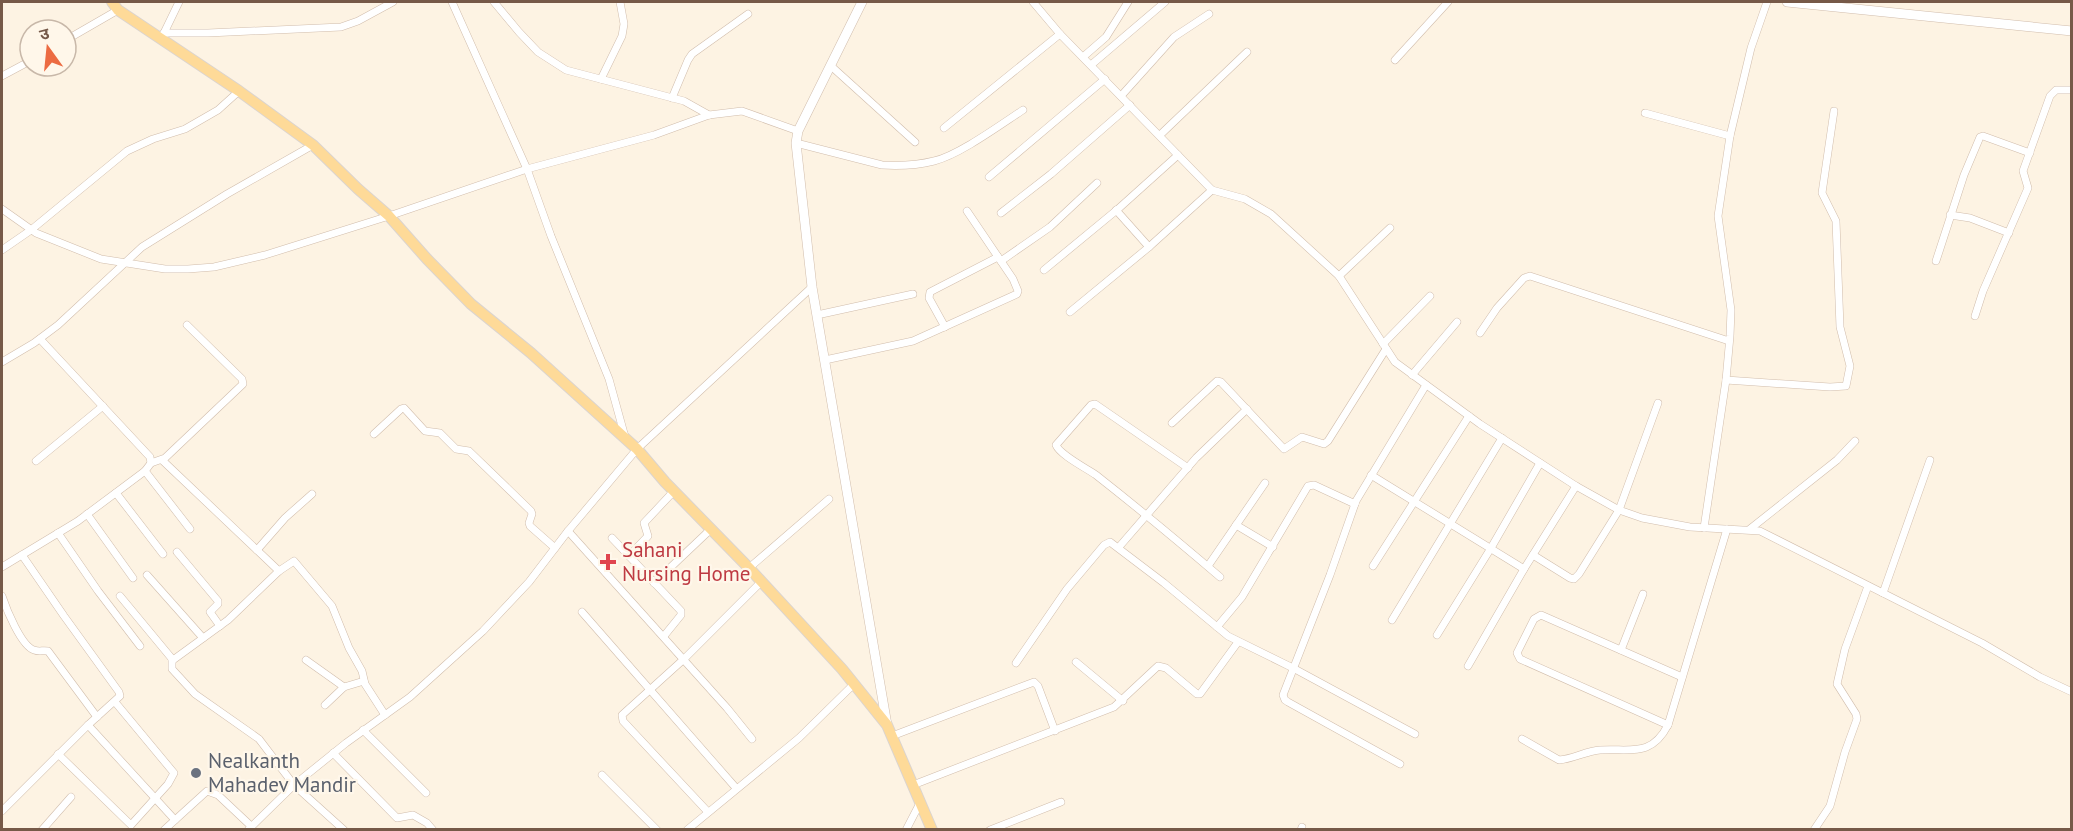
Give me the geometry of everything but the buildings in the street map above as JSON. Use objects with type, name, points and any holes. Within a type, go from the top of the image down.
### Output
[{"type":"main road","points":[[115,6],[162,36],[313,145],[389,216],[471,304],[531,353],[637,449],[674,491],[749,568],[854,684],[887,725],[932,830]]},
{"type":"street","points":[[162,36],[179,2]]},
{"type":"street","points":[[162,36],[341,27],[358,21],[393,2]]},
{"type":"street","points":[[452,2],[527,169],[551,236],[609,379],[625,437]]},
{"type":"street","points":[[494,2],[519,32],[551,62],[566,70],[690,103],[709,115]]},
{"type":"street","points":[[601,79],[622,36],[624,24],[620,2]]},
{"type":"street","points":[[862,2],[798,131],[796,143],[812,287],[887,725]]},
{"type":"street","points":[[1034,2],[1060,34],[1212,190],[1245,199],[1271,214],[1339,276],[1395,362],[1502,438],[1618,510],[1642,518],[1690,527],[1750,530],[1770,536],[1982,643],[2040,677],[2072,692]]},
{"type":"street","points":[[1083,57],[1106,37],[1128,2]]},
{"type":"street","points":[[1091,65],[1166,2]]},
{"type":"street","points":[[1395,60],[1448,2]]},
{"type":"street","points":[[1704,528],[1726,380],[1731,310],[1718,216],[1730,136],[1751,48],[1767,2]]},
{"type":"street","points":[[1787,2],[2072,31]]},
{"type":"street","points":[[78,32],[115,6]]},
{"type":"street","points":[[672,98],[692,54],[748,14]]},
{"type":"street","points":[[1121,96],[1174,37],[1209,14]]},
{"type":"street","points":[[944,128],[1060,34]]},
{"type":"street","points":[[1160,135],[1247,52]]},
{"type":"street","points":[[831,66],[915,142]]},
{"type":"street","points":[[2,76],[18,67]]},
{"type":"street","points":[[989,177],[1105,79]]},
{"type":"street","points":[[1975,316],[1983,291],[2028,188],[2023,171],[2053,91],[2072,90]]},
{"type":"street","points":[[2,250],[31,230],[127,151],[153,139],[185,129],[218,110],[239,91]]},
{"type":"street","points":[[1001,213],[1051,174],[1130,105]]},
{"type":"street","points":[[796,143],[882,165],[933,162],[953,153],[1023,110]]},
{"type":"street","points":[[2,209],[31,230],[101,259],[165,269],[214,267],[265,255],[527,169],[654,135],[709,115],[742,111],[798,131]]},
{"type":"street","points":[[1726,380],[1846,386],[1850,369],[1840,327],[1836,221],[1822,193],[1834,111]]},
{"type":"street","points":[[1645,113],[1730,136]]},
{"type":"street","points":[[1936,261],[1964,175],[1980,137],[1983,136],[2030,153]]},
{"type":"street","points":[[2,362],[58,325],[142,247],[227,194],[313,145]]},
{"type":"street","points":[[1044,270],[1178,155]]},
{"type":"street","points":[[945,327],[929,298],[930,292],[1000,259],[1050,227],[1097,183]]},
{"type":"street","points":[[1070,312],[1149,248],[1212,190]]},
{"type":"street","points":[[1116,210],[1149,248]]},
{"type":"street","points":[[825,360],[913,341],[1017,294],[1013,279],[967,211]]},
{"type":"street","points":[[1950,215],[1975,220],[2009,233]]},
{"type":"street","points":[[1339,276],[1390,228]]},
{"type":"street","points":[[1480,333],[1524,278],[1530,276],[1729,341]]},
{"type":"street","points":[[164,830],[204,792],[213,791],[250,828],[294,785],[333,753],[410,697],[483,632],[529,582],[568,531],[637,449],[812,287]]},
{"type":"street","points":[[817,315],[913,294]]},
{"type":"street","points":[[1172,423],[1217,381],[1221,382],[1284,449],[1302,437],[1324,444],[1328,441],[1385,346],[1430,296]]},
{"type":"street","points":[[1412,375],[1457,322]]},
{"type":"street","points":[[2,567],[87,514],[145,471],[151,463],[162,460],[243,384],[242,379],[187,326]]},
{"type":"street","points":[[40,339],[150,457],[151,463]]},
{"type":"street","points":[[1400,764],[1285,700],[1284,692],[1355,504],[1426,385]]},
{"type":"street","points":[[1533,555],[1570,578],[1576,577],[1618,510],[1658,403]]},
{"type":"street","points":[[1188,468],[1095,404],[1091,405],[1056,445],[1059,450],[1147,514],[1220,577]]},
{"type":"street","points":[[36,461],[103,406]]},
{"type":"street","points":[[374,434],[404,408],[425,431],[440,433],[456,449],[468,451],[531,511],[530,526],[555,548]]},
{"type":"street","points":[[1119,547],[1188,468],[1247,410]]},
{"type":"street","points":[[1373,566],[1469,416]]},
{"type":"street","points":[[1392,620],[1502,438]]},
{"type":"street","points":[[1750,530],[1837,460],[1855,441]]},
{"type":"street","points":[[162,460],[279,571]]},
{"type":"street","points":[[1883,593],[1930,460]]},
{"type":"street","points":[[1437,635],[1540,463]]},
{"type":"street","points":[[145,471],[190,529]]},
{"type":"street","points":[[1371,475],[1524,569]]},
{"type":"street","points":[[1208,566],[1265,483]]},
{"type":"street","points":[[1217,627],[1242,597],[1306,489],[1311,485],[1355,504]]},
{"type":"street","points":[[1468,666],[1524,569],[1576,486]]},
{"type":"street","points":[[629,556],[648,536],[644,523],[674,491]]},
{"type":"street","points":[[116,493],[163,554]]},
{"type":"street","points":[[257,550],[312,494]]},
{"type":"street","points":[[749,568],[829,500]]},
{"type":"street","points":[[87,514],[133,578]]},
{"type":"street","points":[[1236,525],[1273,547]]},
{"type":"street","points":[[654,583],[711,529]]},
{"type":"street","points":[[1522,739],[1562,760],[1600,750],[1642,750],[1659,739],[1668,725],[1727,529]]},
{"type":"street","points":[[568,531],[613,584],[664,636],[728,708],[752,739]]},
{"type":"street","points":[[58,533],[140,646]]},
{"type":"street","points":[[612,538],[682,613],[664,636]]},
{"type":"street","points":[[1016,663],[1067,589],[1104,545],[1110,542],[1238,642],[1293,668],[1415,735]]},
{"type":"street","points":[[177,552],[218,601],[210,612],[220,626]]},
{"type":"street","points":[[2,811],[120,696],[22,555]]},
{"type":"street","points":[[172,660],[220,626],[279,571],[294,561],[329,602],[341,625],[349,648],[363,671],[364,681],[385,715]]},
{"type":"street","points":[[147,575],[203,639]]},
{"type":"street","points":[[708,812],[623,721],[623,714],[684,659],[761,582]]},
{"type":"street","points":[[1814,830],[1830,806],[1845,752],[1856,726],[1856,714],[1837,684],[1845,649],[1868,586]]},
{"type":"street","points":[[1621,650],[1642,594]]},
{"type":"street","points":[[2,596],[11,622],[30,647],[34,650],[48,651],[97,717]]},
{"type":"street","points":[[120,596],[172,660],[171,669],[195,694],[259,739],[294,785],[344,830]]},
{"type":"street","points":[[582,612],[736,788]]},
{"type":"street","points":[[1668,725],[1520,659],[1517,653],[1534,619],[1541,615],[1682,677]]},
{"type":"street","points":[[913,785],[1103,712],[1123,701],[1161,665],[1197,694],[1202,693],[1238,642]]},
{"type":"street","points":[[306,660],[344,687]]},
{"type":"street","points":[[1076,662],[1123,701]]},
{"type":"street","points":[[325,705],[344,687],[364,681]]},
{"type":"street","points":[[892,736],[1034,682],[1038,686],[1055,731]]},
{"type":"street","points":[[687,830],[798,738],[854,684]]},
{"type":"street","points":[[58,754],[131,825],[168,784],[174,773],[115,702]]},
{"type":"street","points":[[88,725],[154,799],[175,819]]},
{"type":"street","points":[[363,730],[426,793]]},
{"type":"street","points":[[333,753],[397,818],[413,815],[427,823],[433,830]]},
{"type":"street","points":[[602,775],[657,830]]},
{"type":"street","points":[[42,830],[71,797]]},
{"type":"street","points":[[990,830],[1061,802]]},
{"type":"street","points":[[906,830],[920,803]]},
{"type":"place","name":"Sahani Nursing Home","points":[[608,562]]},
{"type":"place","name":"Nealkanth Mahadev Mandir","points":[[196,773]]}]
